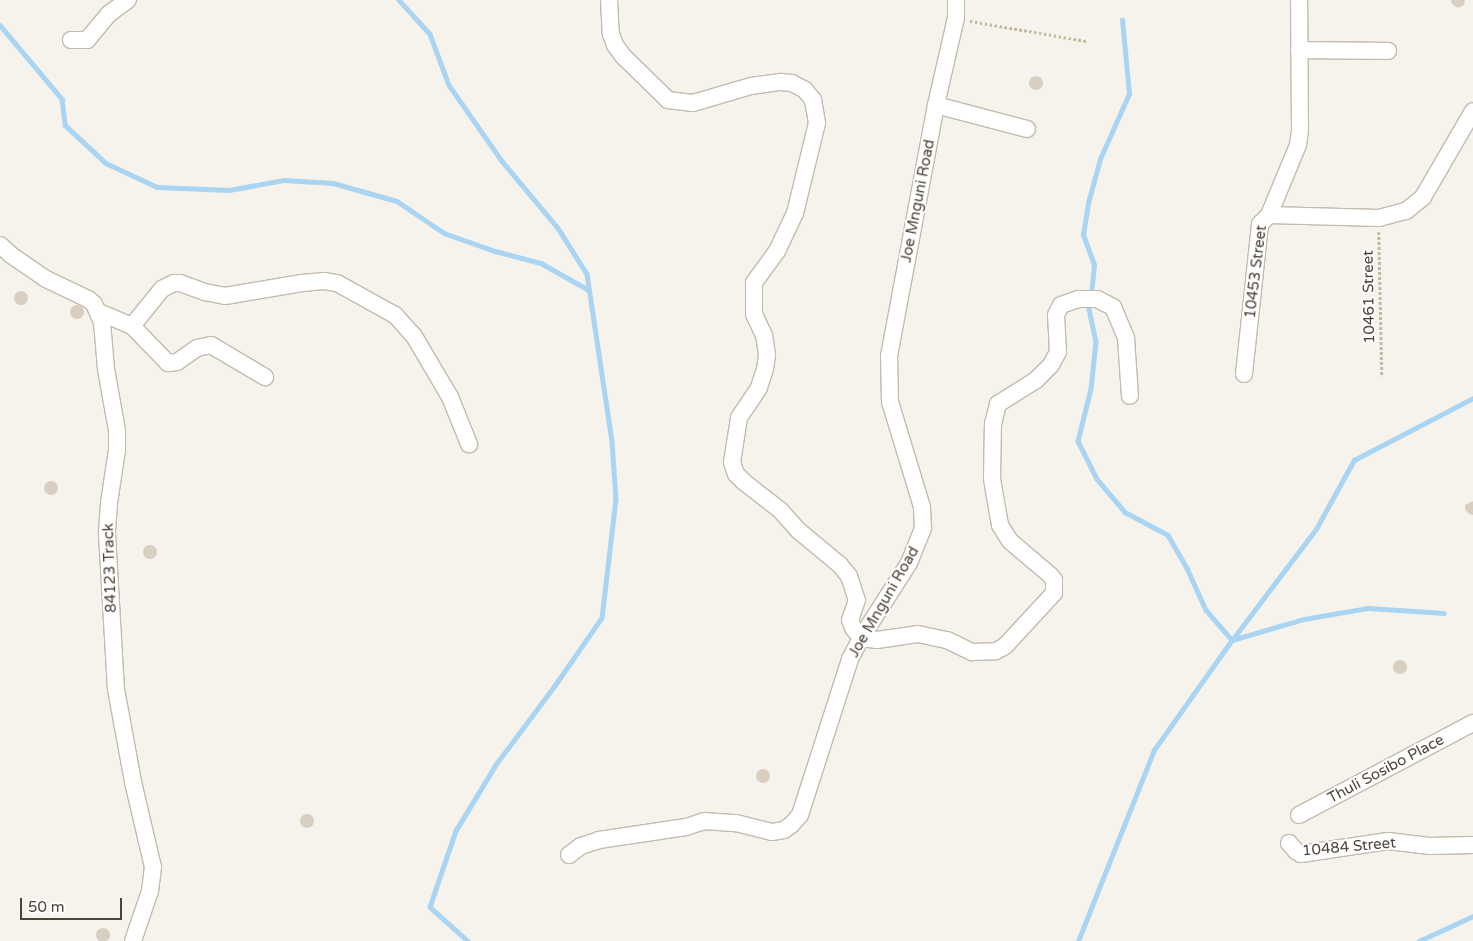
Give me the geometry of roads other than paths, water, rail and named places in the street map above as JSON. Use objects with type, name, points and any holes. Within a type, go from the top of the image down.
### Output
[{"type":"street","points":[[71,40],[87,40],[110,12],[128,0]]},
{"type":"street","points":[[609,0],[611,34],[615,45],[622,56],[668,100],[693,103],[751,86],[781,82],[792,83],[805,90],[812,100],[817,124],[795,213],[777,251],[754,283],[754,314],[764,335],[767,355],[759,388],[739,418],[732,462],[736,474],[744,482],[780,510],[799,530],[840,565],[849,576],[857,600],[850,620],[852,628],[860,638],[877,640],[918,634],[947,640],[972,652],[996,651],[1005,646],[1054,593],[1054,580],[1010,541],[1000,525],[992,479],[992,424],[998,404],[1036,380],[1051,365],[1058,352],[1056,315],[1061,305],[1078,299],[1097,299],[1113,307],[1126,338],[1130,396]]},
{"type":"street","name":"Joe Mnguni Road","points":[[569,854],[581,846],[599,840],[686,827],[704,821],[736,823],[772,832],[784,830],[792,826],[800,815],[839,690],[860,638],[909,564],[923,528],[922,507],[890,402],[888,356],[936,105],[956,18],[956,0]]},
{"type":"street","name":"10453 Street","points":[[1244,374],[1260,224],[1269,215],[1298,145],[1300,130],[1299,0]]},
{"type":"street","points":[[1299,50],[1388,50]]},
{"type":"street","points":[[936,105],[1027,129]]},
{"type":"street","points":[[1269,215],[1379,218],[1406,211],[1424,197],[1473,111]]},
{"type":"street","points":[[0,245],[11,256],[46,279],[88,299],[100,312],[132,326],[168,363],[177,362],[197,348],[211,345],[264,377]]},
{"type":"street","points":[[132,326],[162,289],[174,283],[180,282],[205,292],[225,296],[324,281],[337,283],[395,315],[414,336],[450,397],[469,444]]},
{"type":"street","name":"84123 Track","points":[[100,312],[106,369],[118,432],[118,450],[107,534],[116,689],[153,867],[150,891],[133,941]]},
{"type":"street","name":"Thuli Sosibo Place","points":[[1299,815],[1473,723]]},
{"type":"street","name":"10484 Street","points":[[1289,843],[1296,852],[1301,854],[1388,841],[1430,846],[1473,845]]},
{"type":"waterway","points":[[399,0],[430,34],[449,85],[502,161],[558,228],[587,274],[612,442],[616,499],[602,618],[555,686],[496,765],[456,831],[430,907],[468,941]]},
{"type":"waterway","points":[[1091,294],[1094,265],[1083,235],[1088,203],[1100,159],[1129,94],[1122,20]]},
{"type":"waterway","points":[[0,25],[62,99],[65,125],[106,163],[157,187],[229,190],[284,180],[333,183],[397,201],[444,233],[495,251],[541,263],[589,290]]},
{"type":"waterway","points":[[1090,302],[1089,309],[1096,341],[1091,389],[1078,441],[1097,479],[1125,512],[1168,535],[1187,568],[1206,610],[1232,640],[1304,619],[1368,608],[1444,613]]},
{"type":"waterway","points":[[1078,941],[1154,750],[1232,640],[1316,529],[1354,460],[1473,398]]},
{"type":"waterway","points":[[1419,941],[1473,916]]}]
